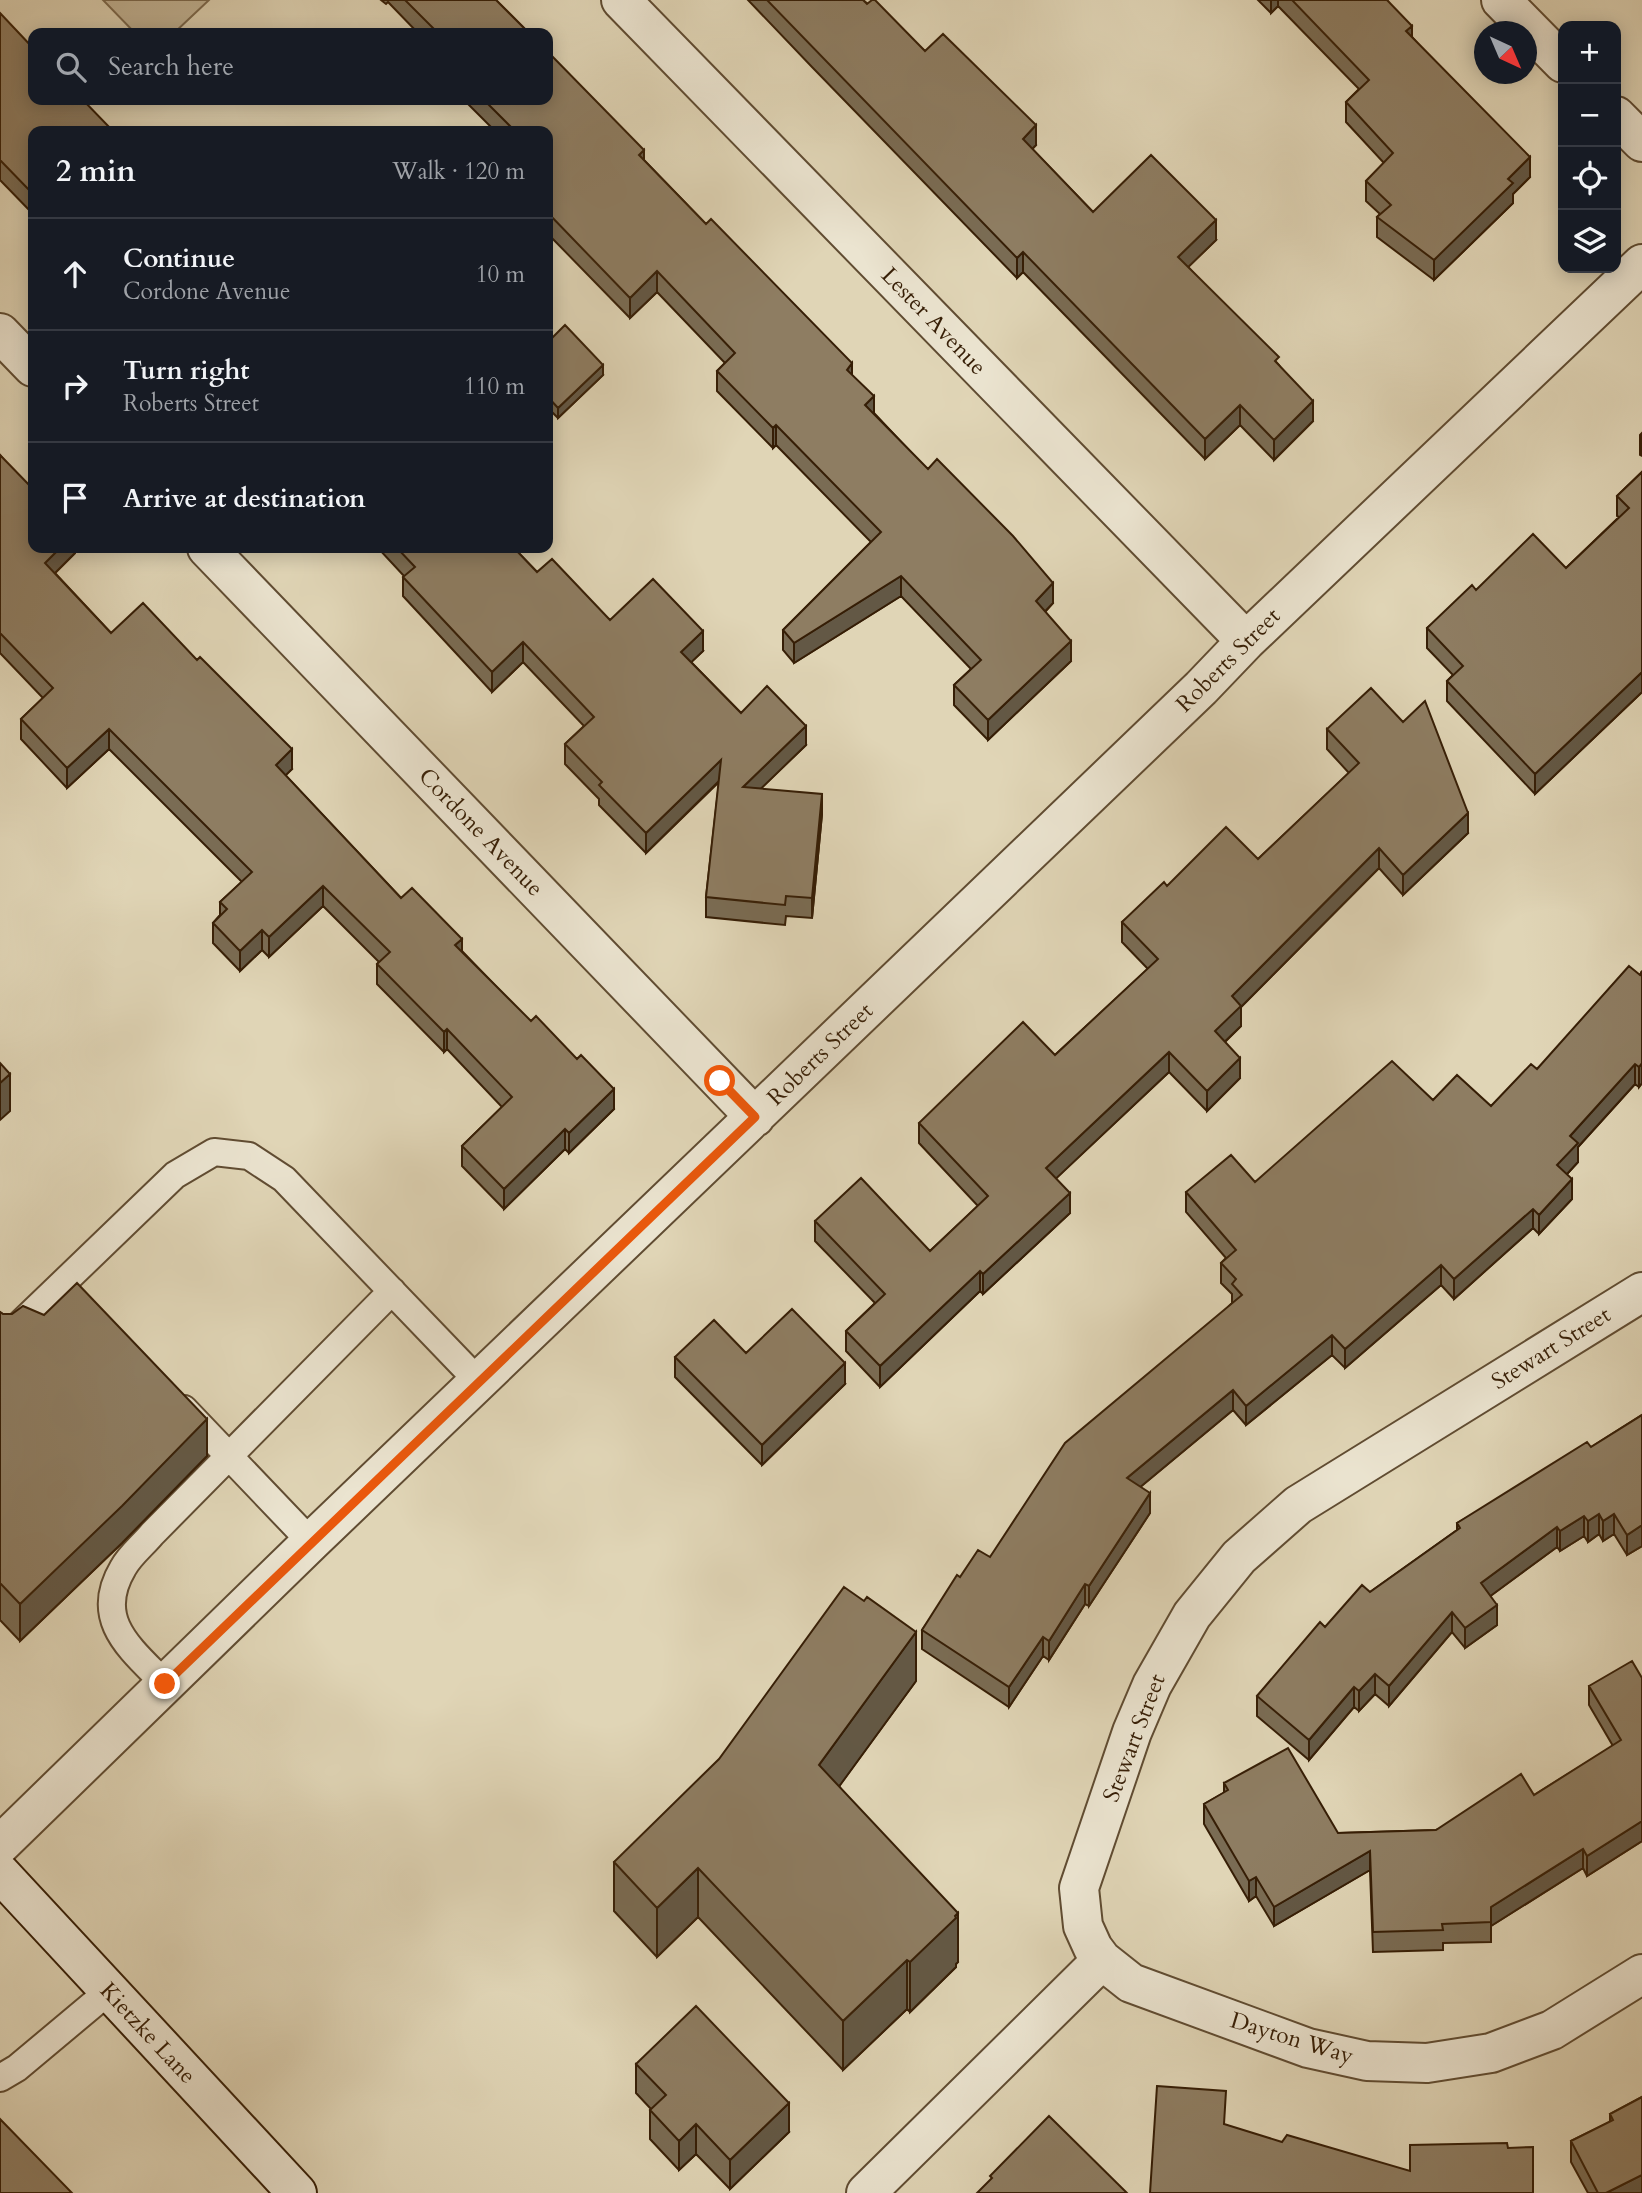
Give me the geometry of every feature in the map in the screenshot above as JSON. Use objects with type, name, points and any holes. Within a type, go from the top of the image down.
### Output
[{"type":"street","name":"Lester Avenue","points":[[621,0],[1246,642]]},
{"type":"street","points":[[1501,0],[1558,58]]},
{"type":"street","points":[[1621,121],[1642,142]]},
{"type":"street","name":"Roberts Street","points":[[0,1845],[478,1381],[1642,264]]},
{"type":"street","points":[[0,333],[28,362]]},
{"type":"street","name":"Cordone Avenue","points":[[212,553],[755,1117]]},
{"type":"street","name":"Stewart Street","points":[[1102,1960],[1083,1926],[1079,1888],[1132,1732],[1152,1685],[1200,1605],[1239,1557],[1298,1505],[1642,1292]]},
{"type":"street","name":"Kietzke Lane","points":[[0,1873],[297,2193]]},
{"type":"street","points":[[866,2193],[1102,1960]]},
{"type":"street","name":"Dayton Way","points":[[1102,1960],[1131,1983],[1308,2048],[1367,2061],[1427,2063],[1491,2053],[1552,2030],[1642,1974]]},
{"type":"lane","points":[[8,1336],[175,1175],[214,1152],[249,1156],[284,1179],[478,1381]]},
{"type":"lane","points":[[165,1684],[122,1639],[112,1620],[111,1595],[123,1567],[392,1292]]},
{"type":"lane","points":[[165,1390],[311,1542]]},
{"type":"lane","points":[[0,2078],[17,2068],[109,1991]]},
{"type":"shaded area","points":[[103,0],[209,0],[179,28],[130,28]]},
{"type":"building","points":[[405,0],[496,0],[524,28],[433,28]]},
{"type":"building","points":[[767,0],[863,0],[867,4],[875,0],[925,51],[943,34],[1036,125],[1023,139],[1093,212],[1151,155],[1216,220],[1178,257],[1279,357],[1275,361],[1313,401],[1274,440],[1240,405],[1205,439],[1023,252],[1017,258]]},
{"type":"building","points":[[1292,0],[1387,0],[1412,26],[1406,31],[1530,157],[1508,179],[1513,183],[1434,260],[1377,217],[1391,205],[1366,181],[1393,153],[1346,102],[1369,80]]},
{"type":"building","points":[[0,13],[28,43],[28,105],[88,105],[108,126],[28,126],[28,189],[0,160]]},
{"type":"building","points":[[553,57],[644,150],[639,155],[706,224],[711,219],[852,363],[847,370],[874,396],[865,405],[928,469],[937,459],[1013,536],[1053,583],[1036,601],[1071,641],[988,720],[954,685],[981,660],[901,576],[794,643],[783,630],[881,532],[776,425],[773,428],[717,371],[735,353],[657,271],[630,298],[553,218],[553,126],[510,126],[489,105],[553,105]]},
{"type":"building","points":[[565,325],[603,365],[558,408],[553,402],[553,337]]},
{"type":"building","points":[[0,455],[28,484],[28,553],[55,553],[45,563],[111,633],[143,603],[197,660],[200,657],[292,749],[276,765],[401,898],[412,888],[462,939],[455,945],[531,1021],[536,1016],[577,1059],[581,1055],[614,1089],[569,1133],[565,1129],[504,1189],[462,1146],[512,1097],[447,1029],[444,1032],[377,964],[390,952],[323,886],[269,937],[262,930],[240,951],[213,923],[227,909],[220,902],[252,872],[109,729],[67,768],[21,719],[53,688],[0,633]]},
{"type":"building","points":[[1642,472],[1642,672],[1535,774],[1447,681],[1463,666],[1427,628],[1472,585],[1476,590],[1533,534],[1566,568],[1629,508],[1617,496]]},
{"type":"building","points":[[402,553],[519,553],[537,572],[552,559],[610,620],[653,579],[703,631],[681,652],[741,713],[767,686],[806,726],[743,787],[822,794],[812,898],[786,896],[785,905],[706,897],[721,760],[646,833],[599,785],[602,782],[565,744],[594,717],[523,642],[492,672],[403,577],[415,567]]},
{"type":"building","points":[[1371,688],[1403,722],[1425,701],[1468,813],[1403,875],[1379,848],[1232,996],[1241,1006],[1215,1031],[1240,1058],[1207,1091],[1169,1052],[1046,1168],[1070,1193],[983,1274],[980,1271],[880,1366],[846,1331],[885,1294],[815,1221],[861,1178],[930,1251],[988,1196],[919,1123],[1023,1022],[1055,1055],[1158,959],[1122,922],[1164,882],[1167,886],[1226,827],[1258,859],[1359,763],[1327,729]]},
{"type":"building","points":[[1629,966],[1640,975],[1642,971],[1642,1063],[1639,1067],[1635,1064],[1570,1136],[1578,1143],[1557,1165],[1572,1179],[1539,1215],[1533,1209],[1454,1279],[1441,1265],[1345,1349],[1332,1335],[1246,1406],[1233,1390],[1127,1478],[1150,1493],[1089,1586],[1085,1584],[1049,1641],[1043,1637],[1009,1687],[922,1630],[957,1575],[960,1577],[978,1550],[990,1557],[1065,1443],[1242,1295],[1232,1284],[1236,1279],[1221,1263],[1236,1250],[1186,1192],[1231,1155],[1255,1182],[1392,1061],[1433,1100],[1457,1075],[1491,1106],[1531,1064],[1537,1069]]},
{"type":"building","points":[[0,1063],[10,1074],[0,1083]]},
{"type":"building","points":[[77,1283],[207,1419],[20,1604],[0,1583],[0,1312],[12,1314],[23,1306],[44,1315]]},
{"type":"building","points":[[792,1309],[845,1363],[762,1445],[675,1357],[714,1320],[746,1353]]},
{"type":"building","points":[[1642,1415],[1642,1525],[1627,1535],[1614,1514],[1603,1521],[1599,1514],[1588,1521],[1584,1516],[1560,1531],[1557,1527],[1481,1583],[1497,1605],[1465,1628],[1452,1612],[1389,1686],[1375,1674],[1359,1691],[1354,1687],[1309,1740],[1257,1696],[1320,1622],[1325,1627],[1362,1585],[1370,1592],[1460,1528],[1457,1523],[1587,1442],[1591,1447]]},
{"type":"building","points":[[844,1587],[864,1601],[867,1597],[916,1632],[819,1765],[958,1913],[910,1962],[907,1960],[843,2021],[698,1868],[657,1908],[614,1862],[719,1759]]},
{"type":"building","points":[[1632,1661],[1642,1678],[1642,1821],[1587,1856],[1583,1849],[1491,1907],[1491,1922],[1442,1924],[1443,1930],[1373,1932],[1370,1851],[1274,1907],[1256,1877],[1249,1881],[1204,1804],[1228,1790],[1224,1783],[1288,1748],[1338,1833],[1436,1830],[1521,1774],[1534,1795],[1621,1740],[1589,1686]]},
{"type":"building","points":[[696,2006],[789,2103],[730,2160],[696,2124],[679,2141],[650,2110],[666,2095],[636,2064]]},
{"type":"building","points":[[1157,2086],[1226,2091],[1224,2124],[1282,2142],[1287,2135],[1410,2171],[1410,2145],[1507,2143],[1508,2148],[1533,2147],[1533,2193],[1150,2193]]},
{"type":"building","points":[[1642,2097],[1642,2175],[1606,2193],[1598,2193],[1571,2141],[1613,2120],[1610,2114]]},
{"type":"building","points":[[1049,2116],[1127,2193],[977,2193],[992,2178],[990,2176]]},
{"type":"building","points":[[0,2119],[72,2193],[0,2193]]},
{"type":"route","points":[[165,1684],[755,1117],[720,1081]]}]
